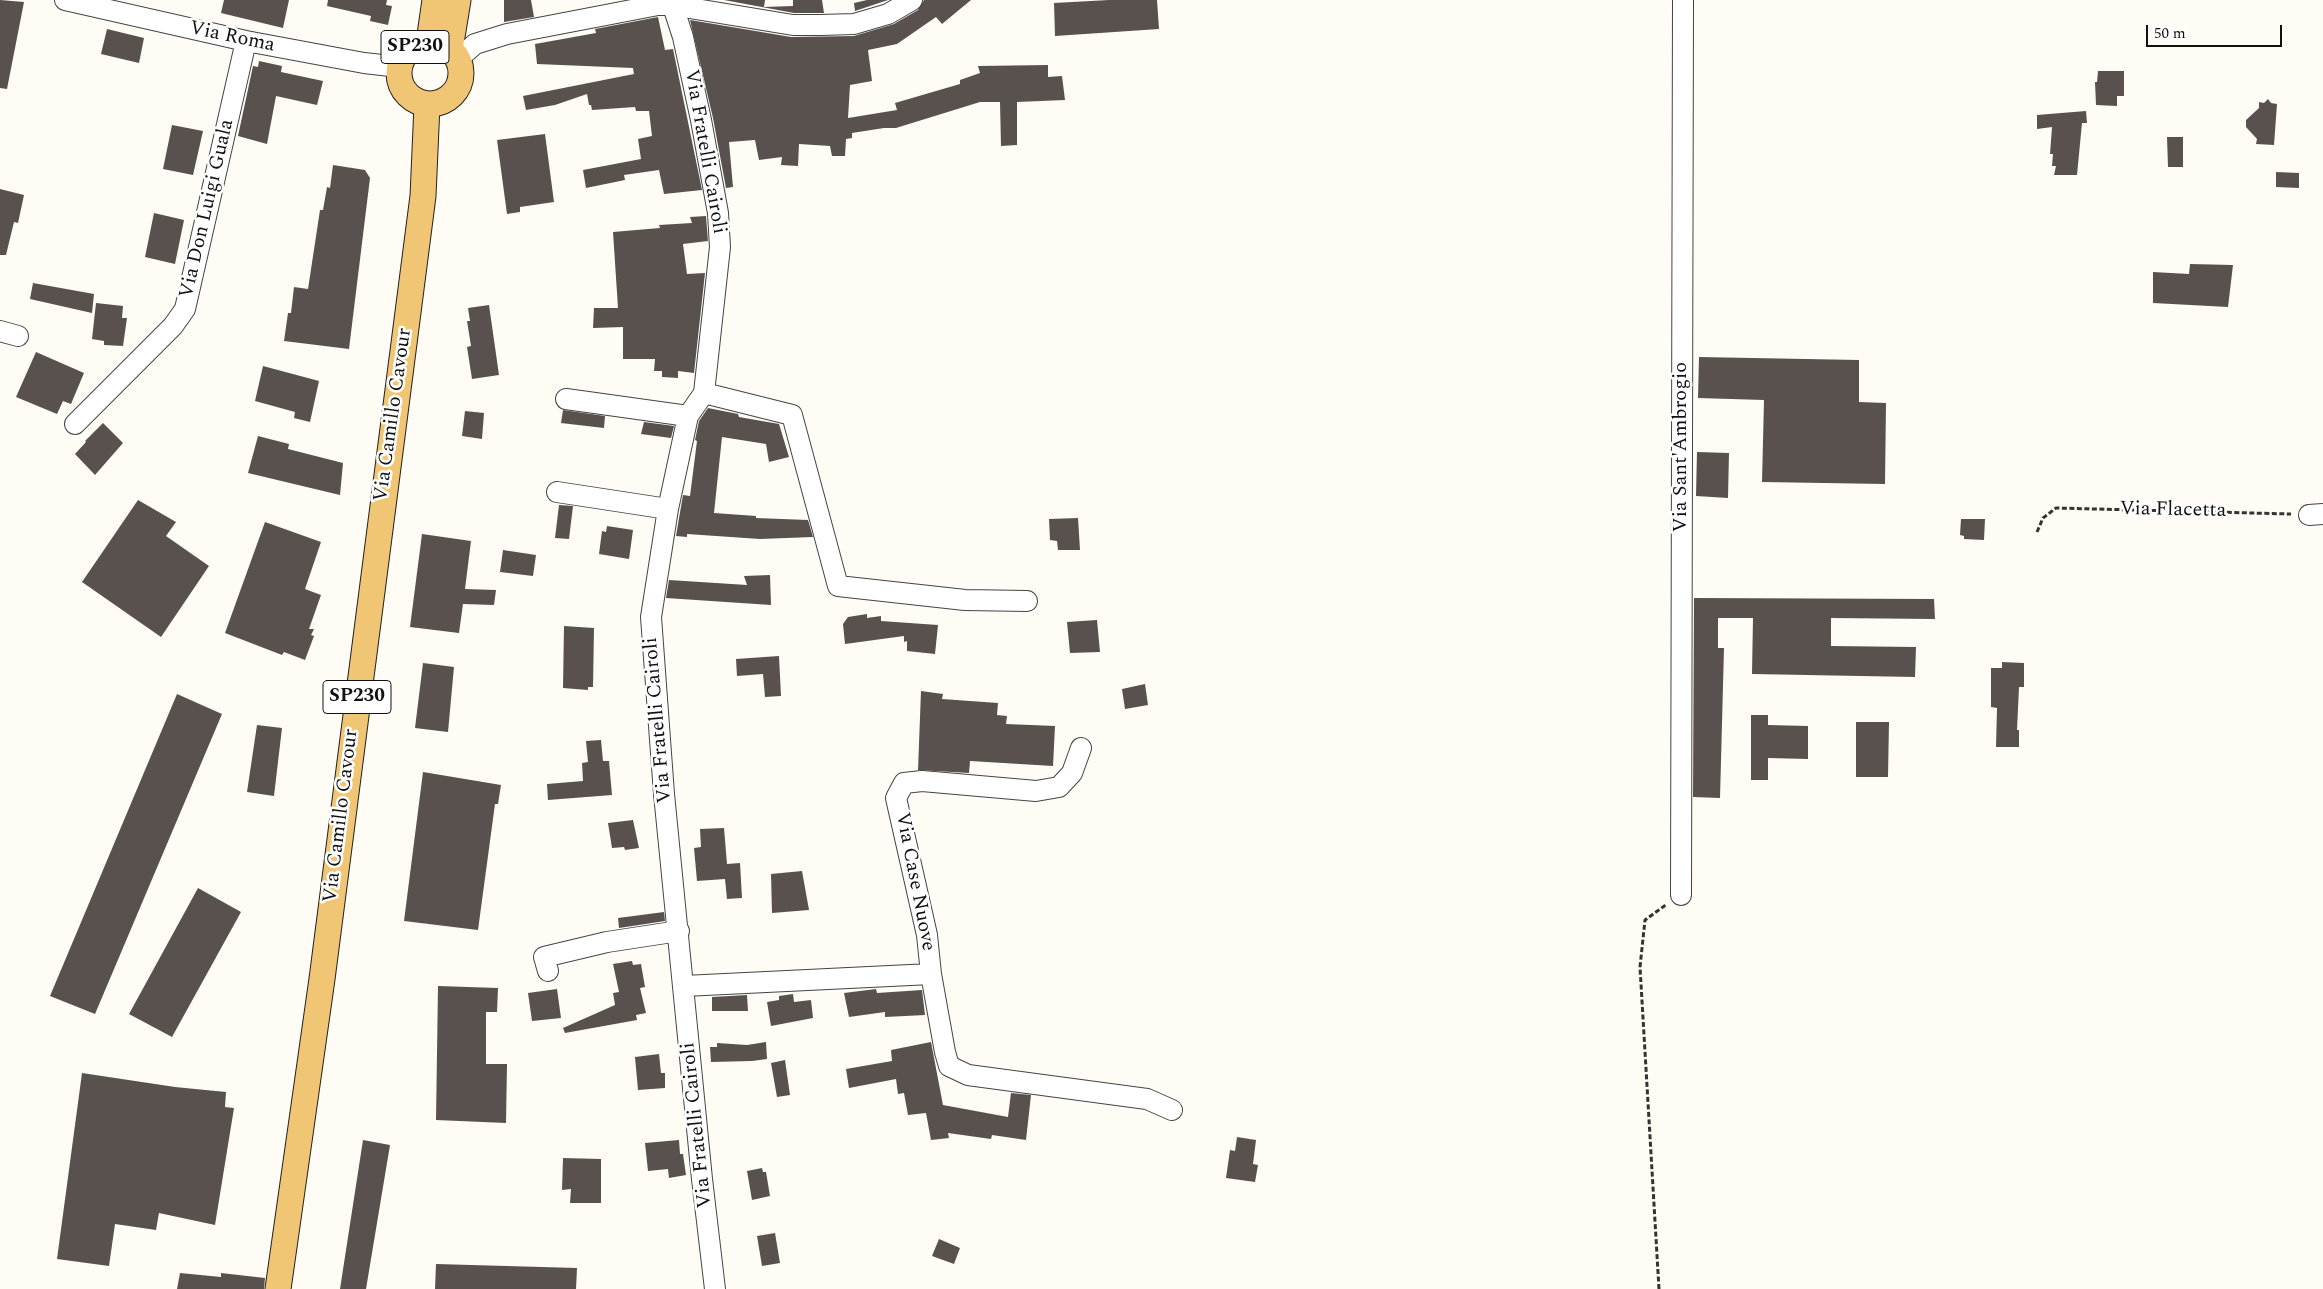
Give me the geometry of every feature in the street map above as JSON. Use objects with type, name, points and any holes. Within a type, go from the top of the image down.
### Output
[{"type":"main road","name":"SP230","points":[[435,0],[445,50],[462,78],[454,95],[437,104],[427,105],[417,102],[402,88],[399,78],[403,58],[419,44],[445,50]]},
{"type":"main road","name":"SP230","points":[[445,50],[458,0]]},
{"type":"main road","name":"Via Camillo Cavour","points":[[278,1289],[322,979],[423,196],[427,105]]},
{"type":"street","name":"Via Roma","points":[[65,0],[120,6],[246,41],[364,63],[400,67]]},
{"type":"street","points":[[445,50],[475,44],[507,34],[671,2],[793,25],[820,25],[854,24],[888,14],[912,0]]},
{"type":"street","name":"Via Sant'Ambrogio","points":[[1681,895],[1683,0]]},
{"type":"street","name":"Via Fratelli Cairoli","points":[[671,2],[683,37],[689,63],[718,213],[719,263],[704,392],[688,416],[668,509],[651,617],[664,794],[702,1179],[716,1289]]},
{"type":"street","name":"Via Don Luigi Guala","points":[[75,424],[174,326],[185,309],[246,41]]},
{"type":"street","points":[[704,392],[792,415],[838,586],[965,600],[1027,601]]},
{"type":"street","points":[[566,399],[688,416]]},
{"type":"street","points":[[557,492],[668,509]]},
{"type":"street","name":"Via Case Nuove","points":[[1081,748],[1072,773],[1059,787],[1036,791],[922,780],[904,783],[896,798],[927,934],[931,974],[945,1052],[950,1066],[968,1075],[1147,1100],[1172,1110]]},
{"type":"street","points":[[548,972],[544,957],[607,942],[679,931]]},
{"type":"street","name":"Via Case Nuove","points":[[684,986],[931,974]]},
{"type":"path","name":"Via Flacetta","points":[[2037,532],[2043,518],[2056,508],[2316,514]]},
{"type":"path","points":[[1659,1289],[1641,958],[1645,920],[1681,895]]},
{"type":"building","points":[[0,0],[24,2],[7,89],[0,88]]},
{"type":"building","points":[[224,0],[289,0],[283,28],[221,13]]},
{"type":"building","points":[[328,0],[387,0],[386,5],[392,6],[388,25],[370,21],[371,16],[327,6]]},
{"type":"building","points":[[504,0],[531,0],[534,17],[504,22]]},
{"type":"building","points":[[724,0],[765,0],[764,7],[793,6],[793,0],[822,0],[824,13],[794,13]]},
{"type":"building","points":[[867,0],[888,0],[855,11],[854,3]]},
{"type":"building","points":[[924,0],[971,0],[942,24],[936,17],[897,44],[868,50],[872,81],[850,85],[848,118],[897,110],[895,103],[960,84],[960,80],[980,73],[978,66],[1048,65],[1048,77],[1062,76],[1065,100],[1017,102],[1017,145],[1001,146],[1000,102],[980,102],[896,128],[852,133],[852,138],[846,139],[845,156],[832,156],[830,146],[799,144],[798,166],[781,165],[782,157],[759,160],[755,140],[729,142],[733,187],[726,188],[713,118],[690,20],[791,37],[854,36],[894,24],[918,10]]},
{"type":"building","points":[[1157,0],[1159,29],[1055,36],[1054,3]]},
{"type":"building","points":[[658,17],[665,50],[673,49],[702,190],[664,194],[659,170],[624,175],[625,180],[586,188],[583,170],[641,159],[638,139],[652,136],[649,111],[636,111],[635,107],[592,110],[587,94],[555,105],[526,110],[523,96],[634,74],[633,68],[537,64],[535,44],[596,33],[595,29]]},
{"type":"building","points":[[107,29],[144,38],[139,63],[101,54]]},
{"type":"building","points":[[259,61],[282,66],[281,72],[323,81],[317,105],[276,96],[267,144],[238,136],[253,66],[258,67]]},
{"type":"building","points":[[2098,71],[2124,71],[2124,96],[2117,96],[2117,106],[2096,105],[2095,82],[2097,82]]},
{"type":"building","points":[[2268,99],[2271,103],[2277,104],[2274,145],[2256,144],[2257,139],[2246,127],[2246,120],[2259,108],[2259,102],[2264,103]]},
{"type":"building","points":[[2086,111],[2087,123],[2082,123],[2077,175],[2054,175],[2056,166],[2052,166],[2053,154],[2050,154],[2052,127],[2037,129],[2037,115]]},
{"type":"building","points":[[172,125],[203,131],[193,175],[163,169]]},
{"type":"building","points":[[545,134],[554,202],[520,207],[520,212],[507,214],[497,140]]},
{"type":"building","points":[[2167,137],[2183,137],[2183,167],[2168,167]]},
{"type":"building","points":[[333,165],[365,170],[370,178],[349,349],[284,341],[288,313],[291,313],[294,287],[308,289],[320,210],[323,210],[327,187],[330,188]]},
{"type":"building","points":[[2276,172],[2299,173],[2299,188],[2276,187]]},
{"type":"building","points":[[0,189],[24,195],[18,223],[14,222],[6,255],[0,255]]},
{"type":"building","points":[[154,213],[184,220],[175,264],[145,257]]},
{"type":"building","points":[[706,216],[708,241],[683,244],[687,274],[705,273],[694,373],[678,371],[678,378],[662,377],[662,371],[654,371],[655,359],[623,359],[623,327],[593,328],[594,308],[618,308],[613,232],[660,228],[659,225],[692,223],[690,217]]},
{"type":"building","points":[[2190,264],[2233,265],[2228,307],[2153,303],[2153,272],[2189,274]]},
{"type":"building","points":[[33,283],[94,294],[92,313],[30,299]]},
{"type":"building","points":[[96,303],[123,306],[122,318],[127,318],[123,346],[104,345],[104,341],[92,339]]},
{"type":"building","points":[[489,305],[499,375],[472,379],[467,347],[471,346],[467,321],[470,321],[468,308]]},
{"type":"building","points":[[36,352],[84,373],[71,404],[63,401],[57,414],[16,397]]},
{"type":"building","points":[[1699,357],[1859,360],[1859,402],[1886,403],[1885,484],[1762,482],[1764,400],[1698,398]]},
{"type":"building","points":[[263,366],[319,381],[310,422],[294,418],[295,412],[255,401]]},
{"type":"building","points":[[708,408],[738,414],[739,417],[779,424],[789,457],[769,462],[766,444],[722,437],[714,513],[756,516],[756,518],[808,520],[813,537],[760,539],[687,534],[687,537],[676,536],[683,495],[690,496],[697,441],[695,440],[699,421]]},
{"type":"building","points":[[563,410],[605,416],[604,428],[561,423]]},
{"type":"building","points":[[465,411],[484,413],[482,439],[462,436]]},
{"type":"building","points":[[644,422],[674,426],[671,438],[641,434]]},
{"type":"building","points":[[103,423],[123,443],[95,475],[75,454]]},
{"type":"building","points":[[258,436],[289,444],[288,449],[343,463],[340,495],[248,473]]},
{"type":"building","points":[[1697,452],[1729,453],[1728,498],[1696,496]]},
{"type":"building","points":[[138,500],[176,522],[166,536],[209,566],[161,637],[82,582]]},
{"type":"building","points":[[559,505],[573,506],[569,539],[555,538]]},
{"type":"building","points":[[1078,518],[1080,550],[1058,550],[1057,541],[1050,540],[1049,519]]},
{"type":"building","points":[[1961,519],[1985,519],[1984,540],[1964,539],[1964,536],[1960,535]]},
{"type":"building","points":[[265,522],[321,542],[305,589],[321,595],[309,629],[314,629],[311,635],[314,636],[305,660],[284,652],[282,655],[225,633]]},
{"type":"building","points":[[607,526],[633,530],[629,559],[599,554],[602,531],[606,532]]},
{"type":"building","points":[[422,534],[471,541],[465,589],[496,590],[494,605],[463,604],[459,633],[410,627]]},
{"type":"building","points":[[503,550],[536,555],[533,576],[500,572]]},
{"type":"building","points":[[770,575],[771,605],[666,598],[669,580],[747,585],[744,576]]},
{"type":"building","points":[[1694,598],[1934,599],[1935,619],[1831,618],[1831,646],[1916,647],[1915,677],[1752,674],[1753,618],[1718,618],[1718,648],[1724,648],[1720,798],[1693,797]]},
{"type":"building","points":[[867,614],[867,618],[881,616],[881,621],[938,625],[935,654],[907,651],[907,641],[904,642],[904,636],[845,644],[843,624],[848,617]]},
{"type":"building","points":[[1097,620],[1100,652],[1070,653],[1067,622]]},
{"type":"building","points":[[564,626],[594,628],[593,687],[588,687],[588,690],[563,688]]},
{"type":"building","points":[[779,656],[781,696],[765,697],[763,674],[737,676],[736,659]]},
{"type":"building","points":[[2002,662],[2024,663],[2024,687],[2019,687],[2017,730],[2019,730],[2019,747],[1996,747],[1997,708],[1991,707],[1991,668],[2002,668]]},
{"type":"building","points":[[423,663],[454,667],[448,732],[415,728]]},
{"type":"building","points":[[1145,684],[1148,705],[1125,709],[1122,689]]},
{"type":"building","points":[[921,691],[943,694],[942,699],[998,703],[997,715],[1007,716],[1006,724],[1055,726],[1053,766],[970,761],[969,773],[918,770]]},
{"type":"building","points":[[177,694],[222,714],[95,1014],[50,996]]},
{"type":"building","points":[[1751,715],[1768,715],[1768,725],[1808,726],[1808,759],[1768,758],[1768,780],[1751,780]]},
{"type":"building","points":[[1856,722],[1889,722],[1888,777],[1856,777]]},
{"type":"building","points":[[257,725],[282,728],[274,796],[247,792]]},
{"type":"building","points":[[601,740],[603,761],[609,761],[612,795],[548,800],[547,784],[583,781],[582,763],[588,762],[586,741]]},
{"type":"building","points":[[423,772],[501,785],[498,804],[495,804],[478,930],[404,921]]},
{"type":"building","points":[[633,820],[639,848],[625,850],[624,847],[612,848],[608,823]]},
{"type":"building","points":[[724,828],[727,864],[740,863],[742,898],[727,899],[725,879],[697,881],[694,848],[701,847],[700,829]]},
{"type":"building","points":[[802,871],[809,910],[772,913],[771,874]]},
{"type":"building","points":[[198,888],[241,912],[172,1037],[129,1014]]},
{"type":"building","points":[[664,912],[665,921],[619,928],[618,918]]},
{"type":"building","points":[[632,961],[633,965],[641,964],[645,987],[640,988],[646,1013],[636,1015],[637,1020],[565,1033],[563,1028],[615,1005],[613,993],[619,992],[613,964]]},
{"type":"building","points":[[438,986],[498,988],[497,1012],[486,1012],[486,1064],[507,1064],[506,1123],[436,1120]]},
{"type":"building","points":[[557,989],[561,1018],[532,1021],[528,993]]},
{"type":"building","points":[[876,989],[877,993],[922,990],[925,1015],[885,1017],[885,1012],[849,1017],[844,993]]},
{"type":"building","points":[[793,994],[794,1002],[811,1000],[813,1018],[771,1026],[767,1002],[779,1000],[779,996]]},
{"type":"building","points":[[747,995],[748,1011],[712,1011],[712,997]]},
{"type":"building","points":[[766,1042],[767,1059],[711,1062],[710,1047],[717,1047],[717,1043],[747,1045]]},
{"type":"building","points":[[931,1042],[943,1105],[1008,1117],[1011,1093],[1031,1095],[1026,1140],[992,1135],[991,1139],[948,1133],[949,1138],[931,1140],[926,1113],[908,1115],[904,1093],[898,1094],[896,1079],[849,1088],[846,1069],[892,1061],[891,1050]]},
{"type":"building","points":[[659,1054],[661,1073],[665,1073],[665,1088],[638,1090],[635,1057]]},
{"type":"building","points":[[785,1060],[790,1095],[777,1097],[771,1063]]},
{"type":"building","points":[[82,1073],[175,1087],[226,1092],[225,1107],[234,1108],[215,1225],[159,1213],[156,1230],[115,1224],[109,1266],[57,1259]]},
{"type":"building","points":[[1237,1137],[1256,1140],[1253,1164],[1258,1165],[1255,1182],[1226,1178],[1230,1150],[1235,1151]]},
{"type":"building","points":[[363,1140],[390,1145],[366,1289],[340,1289]]},
{"type":"building","points":[[679,1140],[680,1154],[683,1154],[686,1175],[669,1178],[668,1169],[648,1171],[645,1143]]},
{"type":"building","points":[[563,1158],[601,1159],[601,1203],[570,1203],[571,1189],[562,1190]]},
{"type":"building","points":[[762,1168],[763,1172],[766,1172],[770,1196],[752,1200],[747,1171]]},
{"type":"building","points":[[775,1233],[780,1263],[762,1266],[757,1236]]},
{"type":"building","points":[[939,1239],[960,1248],[954,1264],[932,1256]]},
{"type":"building","points":[[436,1264],[577,1268],[576,1289],[435,1289]]},
{"type":"building","points":[[180,1273],[221,1277],[221,1273],[265,1278],[264,1289],[177,1289]]}]
